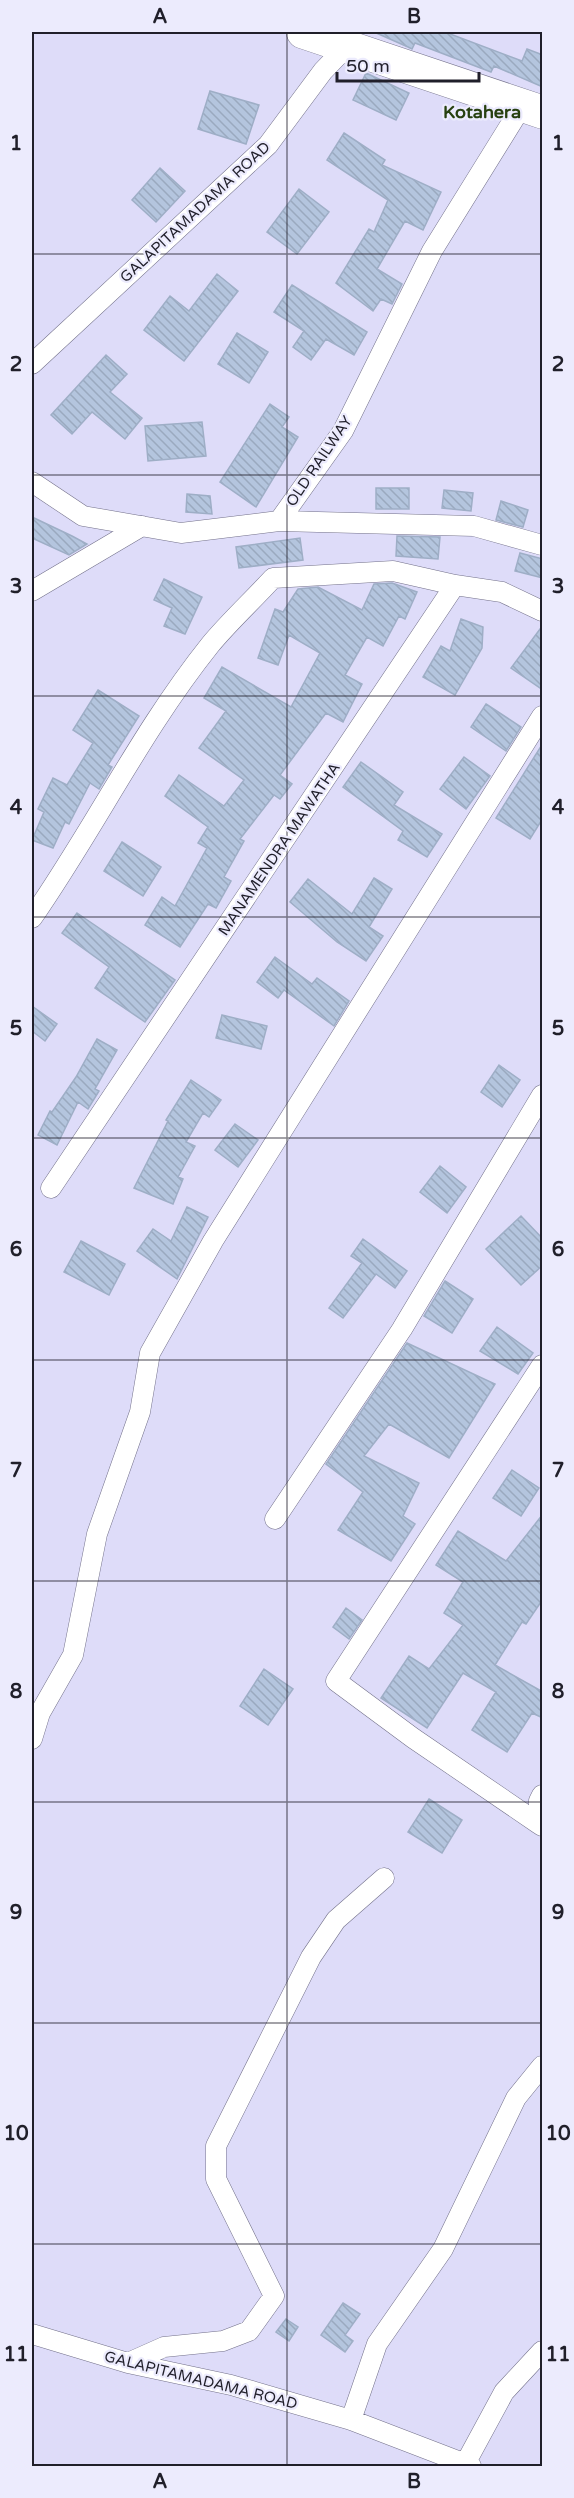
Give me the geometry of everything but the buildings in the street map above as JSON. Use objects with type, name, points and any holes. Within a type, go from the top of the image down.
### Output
[{"type":"highway","points":[[303,32],[532,109]]},
{"type":"street","name":"GALAPITAMADAMA ROAD","points":[[32,364],[268,145],[323,71],[346,47]]},
{"type":"street","name":"OLD RAILWAY","points":[[279,521],[343,431],[432,250],[532,109]]},
{"type":"street","name":"OLD RAILWAY","points":[[32,482],[83,516],[181,533],[279,521],[474,526],[543,546]]},
{"type":"street","points":[[32,591],[142,526]]},
{"type":"street","points":[[32,918],[164,709],[211,645],[273,579],[393,571],[455,585],[502,592],[543,611]]},
{"type":"street","name":"MANAMENDRA MAWATHA","points":[[51,1188],[455,585]]},
{"type":"street","points":[[32,1739],[40,1713],[73,1655],[97,1534],[140,1412],[150,1353],[213,1241],[543,716]]},
{"type":"street","points":[[275,1519],[402,1329],[543,1095]]},
{"type":"street","points":[[541,1825],[413,1738],[336,1680],[543,1365]]},
{"type":"street","points":[[541,1825],[539,1801],[543,1795]]},
{"type":"street","points":[[128,2363],[164,2347],[223,2341],[249,2331],[274,2296],[216,2179],[216,2146],[311,1958],[336,1920],[384,1878]]},
{"type":"street","points":[[351,2420],[377,2344],[443,2249],[516,2098],[543,2066]]},
{"type":"street","name":"GALAPITAMADAMA ROAD","points":[[32,2334],[128,2363],[231,2385],[351,2420],[468,2465]]},
{"type":"street","points":[[468,2465],[504,2392],[543,2351]]},
{"type":"district","name":"Kotahera","points":[[482,112]]}]
